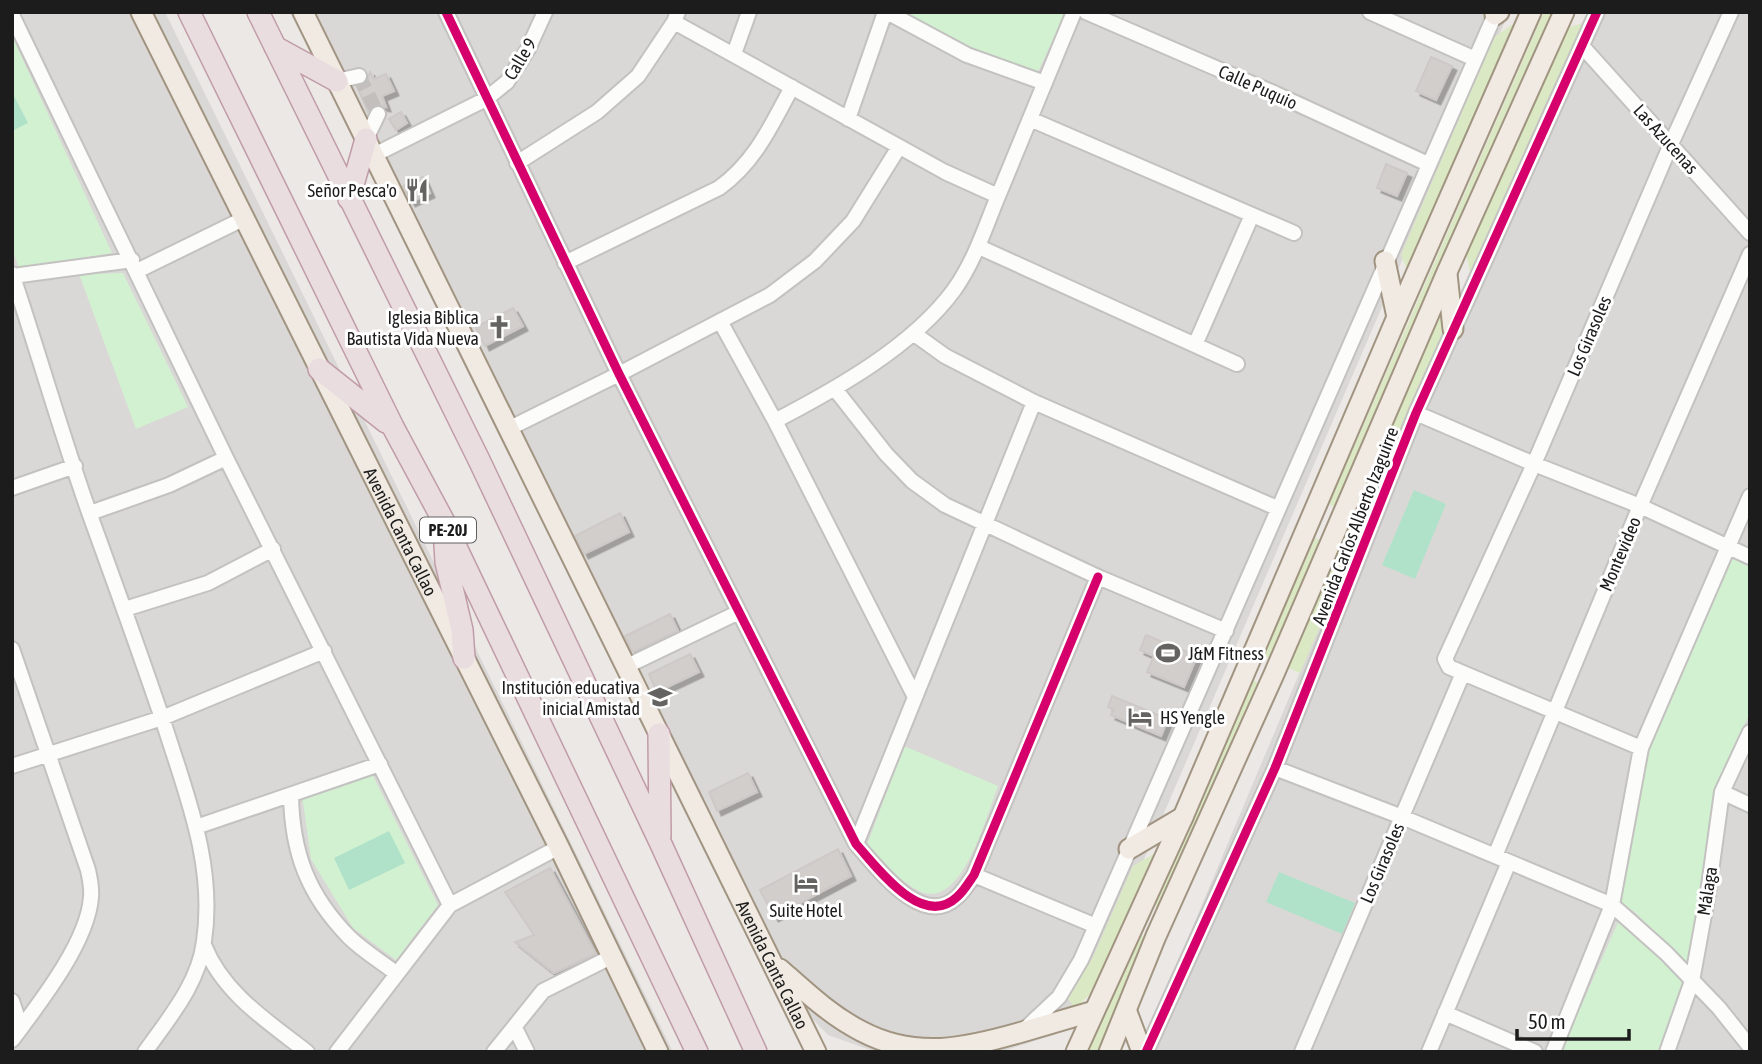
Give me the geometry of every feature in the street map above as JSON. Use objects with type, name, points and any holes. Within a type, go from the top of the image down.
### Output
[{"type":"highway","name":"PE-20J","points":[[189,12],[393,427],[443,520],[697,1052]]},
{"type":"highway","points":[[258,12],[479,460],[756,1052]]},
{"type":"highway","points":[[275,47],[337,81]]},
{"type":"highway","points":[[349,199],[370,147]]},
{"type":"highway","points":[[319,369],[393,427]]},
{"type":"highway","points":[[443,520],[446,562],[462,629],[464,658]]},
{"type":"highway","points":[[659,734],[660,842]]},
{"type":"main road","name":"Avenida Canta Callao","points":[[141,12],[559,847],[658,1052]]},
{"type":"main road","name":"Avenida Canta Callao","points":[[303,12],[816,1052]]},
{"type":"main road","points":[[1076,1052],[1183,817],[1531,12]]},
{"type":"main road","name":"Avenida Carlos Alberto Izaguirre","points":[[1109,1052],[1156,936],[1269,686],[1447,272],[1565,14]]},
{"type":"main road","points":[[1385,261],[1397,317]]},
{"type":"main road","points":[[1447,272],[1453,328]]},
{"type":"main road","points":[[1315,510],[1320,526],[1338,527]]},
{"type":"main road","points":[[1129,849],[1183,817]]},
{"type":"main road","points":[[1133,927],[1139,924],[1151,925],[1156,936]]},
{"type":"main road","points":[[774,964],[827,1010],[862,1032],[900,1046],[926,1050],[954,1049],[1094,1011]]},
{"type":"main road","points":[[1127,1012],[1144,1052]]},
{"type":"street","points":[[446,12],[619,374],[856,844],[887,879],[914,901],[932,907],[945,905],[957,897],[974,875],[1098,577]]},
{"type":"street","name":"Calle 9","points":[[370,147],[486,99],[507,82],[528,49],[545,12]]},
{"type":"street","points":[[734,54],[749,12]]},
{"type":"street","points":[[848,119],[886,12],[967,55],[1045,83]]},
{"type":"street","points":[[775,421],[835,389],[913,333],[953,291],[979,247],[1074,12]]},
{"type":"street","name":"Calle Puquio","points":[[1086,12],[1263,88],[1429,164]]},
{"type":"street","points":[[1370,12],[1475,59]]},
{"type":"street","name":"Avenida Carlos Alberto Izaguirre","points":[[1144,1052],[1275,768],[1416,413],[1597,12]]},
{"type":"street","name":"Los Girasoles","points":[[1301,1052],[1462,673],[1449,667],[1445,659],[1534,464],[1671,144],[1731,12]]},
{"type":"street","points":[[1023,1031],[1059,997],[1081,960],[1385,261],[1496,13]]},
{"type":"street","points":[[12,15],[226,458],[450,905]]},
{"type":"street","points":[[517,163],[597,112],[638,76],[676,17],[792,88],[945,172],[998,196]]},
{"type":"street","name":"Las Azucenas","points":[[1582,46],[1750,233]]},
{"type":"street","points":[[337,81],[359,76]]},
{"type":"street","points":[[565,262],[719,188],[738,174],[755,154],[792,88]]},
{"type":"street","points":[[370,147],[378,114]]},
{"type":"street","points":[[1030,119],[1294,233]]},
{"type":"street","points":[[508,429],[770,295],[815,261],[853,221],[899,147]]},
{"type":"street","points":[[1195,345],[1252,215]]},
{"type":"street","points":[[145,1052],[190,984],[204,945],[207,886],[197,827],[90,513],[13,275],[134,265],[243,219]]},
{"type":"street","points":[[979,247],[1237,364]]},
{"type":"street","name":"Montevideo","points":[[1429,1052],[1502,859],[1553,712],[1750,254]]},
{"type":"street","points":[[720,321],[775,421],[915,695]]},
{"type":"street","points":[[913,333],[945,356],[1034,402],[1277,508]]},
{"type":"street","points":[[835,389],[886,454],[912,481],[945,505],[1098,577],[1226,631]]},
{"type":"street","points":[[856,844],[1034,402]]},
{"type":"street","points":[[1416,413],[1640,506],[1750,557]]},
{"type":"street","points":[[90,513],[169,485],[226,458]]},
{"type":"street","points":[[12,488],[75,466]]},
{"type":"street","points":[[1553,1052],[1612,905],[1640,748],[1750,496]]},
{"type":"street","points":[[125,610],[208,583],[272,549]]},
{"type":"street","points":[[627,666],[737,612]]},
{"type":"street","points":[[12,649],[88,870],[92,898],[85,923],[72,952],[17,1034]]},
{"type":"street","points":[[12,766],[162,718],[324,651]]},
{"type":"street","points":[[1462,673],[1640,748]]},
{"type":"street","name":"Málaga","points":[[1667,1052],[1692,981],[1708,893],[1721,792],[1750,732]]},
{"type":"street","points":[[197,827],[380,764]]},
{"type":"street","points":[[1275,768],[1402,817],[1612,905],[1666,953],[1749,1045]]},
{"type":"street","points":[[1721,792],[1750,805]]},
{"type":"street","points":[[291,795],[291,824],[307,882],[325,909],[350,938],[397,974]]},
{"type":"street","points":[[337,1052],[450,905],[559,847]]},
{"type":"street","points":[[974,875],[1096,926]]},
{"type":"street","points":[[204,945],[216,970],[231,989],[251,1009],[307,1052]]},
{"type":"street","points":[[494,1052],[544,991],[611,957]]},
{"type":"street","points":[[12,1001],[17,1034]]},
{"type":"street","points":[[1445,1013],[1535,1052]]},
{"type":"street","points":[[515,1028],[527,1052]]},
{"type":"shaded area","points":[[12,12],[165,12],[673,1052],[12,1052]]},
{"type":"shaded area","points":[[290,12],[1509,12],[1096,971],[1054,1035],[999,1052],[876,1052],[828,1035],[763,968]]},
{"type":"shaded area","points":[[1589,12],[1750,12],[1750,1052],[1140,1052],[1418,391]]},
{"type":"green space","points":[[899,12],[1066,12],[1035,78],[963,48]]},
{"type":"green space","points":[[1544,12],[1555,12],[1338,509],[1329,504]]},
{"type":"green space","points":[[1517,21],[1407,270],[1401,255],[1493,38]]},
{"type":"green space","points":[[1583,23],[1470,272],[1466,253],[1566,28]]},
{"type":"green space","points":[[12,36],[112,253],[19,268],[12,248]]},
{"type":"green space","points":[[12,92],[28,123],[12,131]]},
{"type":"green space","points":[[123,273],[188,407],[136,429],[79,274]]},
{"type":"green space","points":[[1448,296],[1454,315],[1300,673],[1288,668]]},
{"type":"green space","points":[[1414,490],[1446,504],[1415,579],[1382,565]]},
{"type":"green space","points":[[1315,538],[1323,542],[1271,659],[1263,656]]},
{"type":"green space","points":[[1734,555],[1750,562],[1750,713],[1719,779],[1715,796],[1708,879],[1689,967],[1635,912],[1618,902],[1644,762]]},
{"type":"green space","points":[[1252,679],[1260,685],[1164,910],[1155,906]]},
{"type":"green space","points":[[904,746],[998,786],[980,837],[960,874],[948,887],[934,894],[912,887],[867,845]]},
{"type":"green space","points":[[371,772],[438,905],[396,960],[353,928],[311,859],[302,795]]},
{"type":"green space","points":[[389,831],[405,863],[349,890],[334,858]]},
{"type":"green space","points":[[1159,851],[1108,976],[1076,1008],[1066,997],[1092,959],[1133,866]]},
{"type":"green space","points":[[1279,872],[1355,903],[1342,934],[1266,902]]},
{"type":"green space","points":[[1619,920],[1683,980],[1661,1052],[1561,1052]]},
{"type":"green space","points":[[1133,933],[1142,933],[1144,943],[1097,1052],[1083,1052]]},
{"type":"building","points":[[1431,57],[1452,66],[1436,100],[1416,91]]},
{"type":"building","points":[[370,72],[374,79],[386,74],[394,91],[382,96],[386,107],[377,105],[368,112],[357,86],[366,83]]},
{"type":"building","points":[[401,112],[407,123],[396,130],[389,119]]},
{"type":"building","points":[[1386,164],[1407,173],[1397,196],[1377,188]]},
{"type":"building","name":"Señor Pesca'o","points":[[423,177],[430,193],[411,202],[403,186]]},
{"type":"building","name":"Iglesia Biblica Bautista Vida Nueva","points":[[513,308],[523,326],[485,346],[476,327]]},
{"type":"building","points":[[620,513],[629,532],[584,554],[575,536]]},
{"type":"building","points":[[670,614],[678,631],[632,651],[625,636]]},
{"type":"building","points":[[1146,635],[1197,656],[1184,687],[1147,672],[1154,656],[1140,650]]},
{"type":"building","points":[[690,654],[699,672],[657,692],[649,674]]},
{"type":"building","name":"HS Yengle","points":[[1112,696],[1168,719],[1161,736],[1111,715],[1114,710],[1108,707]]},
{"type":"building","points":[[748,773],[757,792],[717,811],[709,792]]},
{"type":"building","name":"Suite Hotel","points":[[838,849],[851,876],[774,917],[760,890]]},
{"type":"building","points":[[550,868],[596,954],[554,973],[515,942],[534,935],[505,892]]},
{"type":"tunnel","points":[[359,76],[378,114]]},
{"type":"cycle path","points":[[446,12],[619,374],[856,844],[888,880],[915,901],[929,906],[943,905],[960,895],[974,875],[1098,577]]},
{"type":"cycle path","points":[[1146,1052],[1275,768],[1416,413],[1597,12]]},
{"type":"place","name":"Señor Pesca'o","points":[[417,190]]},
{"type":"place","name":"Iglesia Biblica Bautista Vida Nueva","points":[[499,327]]},
{"type":"place","name":"J&M Fitness","points":[[1168,653]]},
{"type":"place","name":"Institución educativa inicial Amistad","points":[[660,697]]},
{"type":"place","name":"HS Yengle","points":[[1140,717]]},
{"type":"place","name":"Suite Hotel","points":[[806,883]]}]
